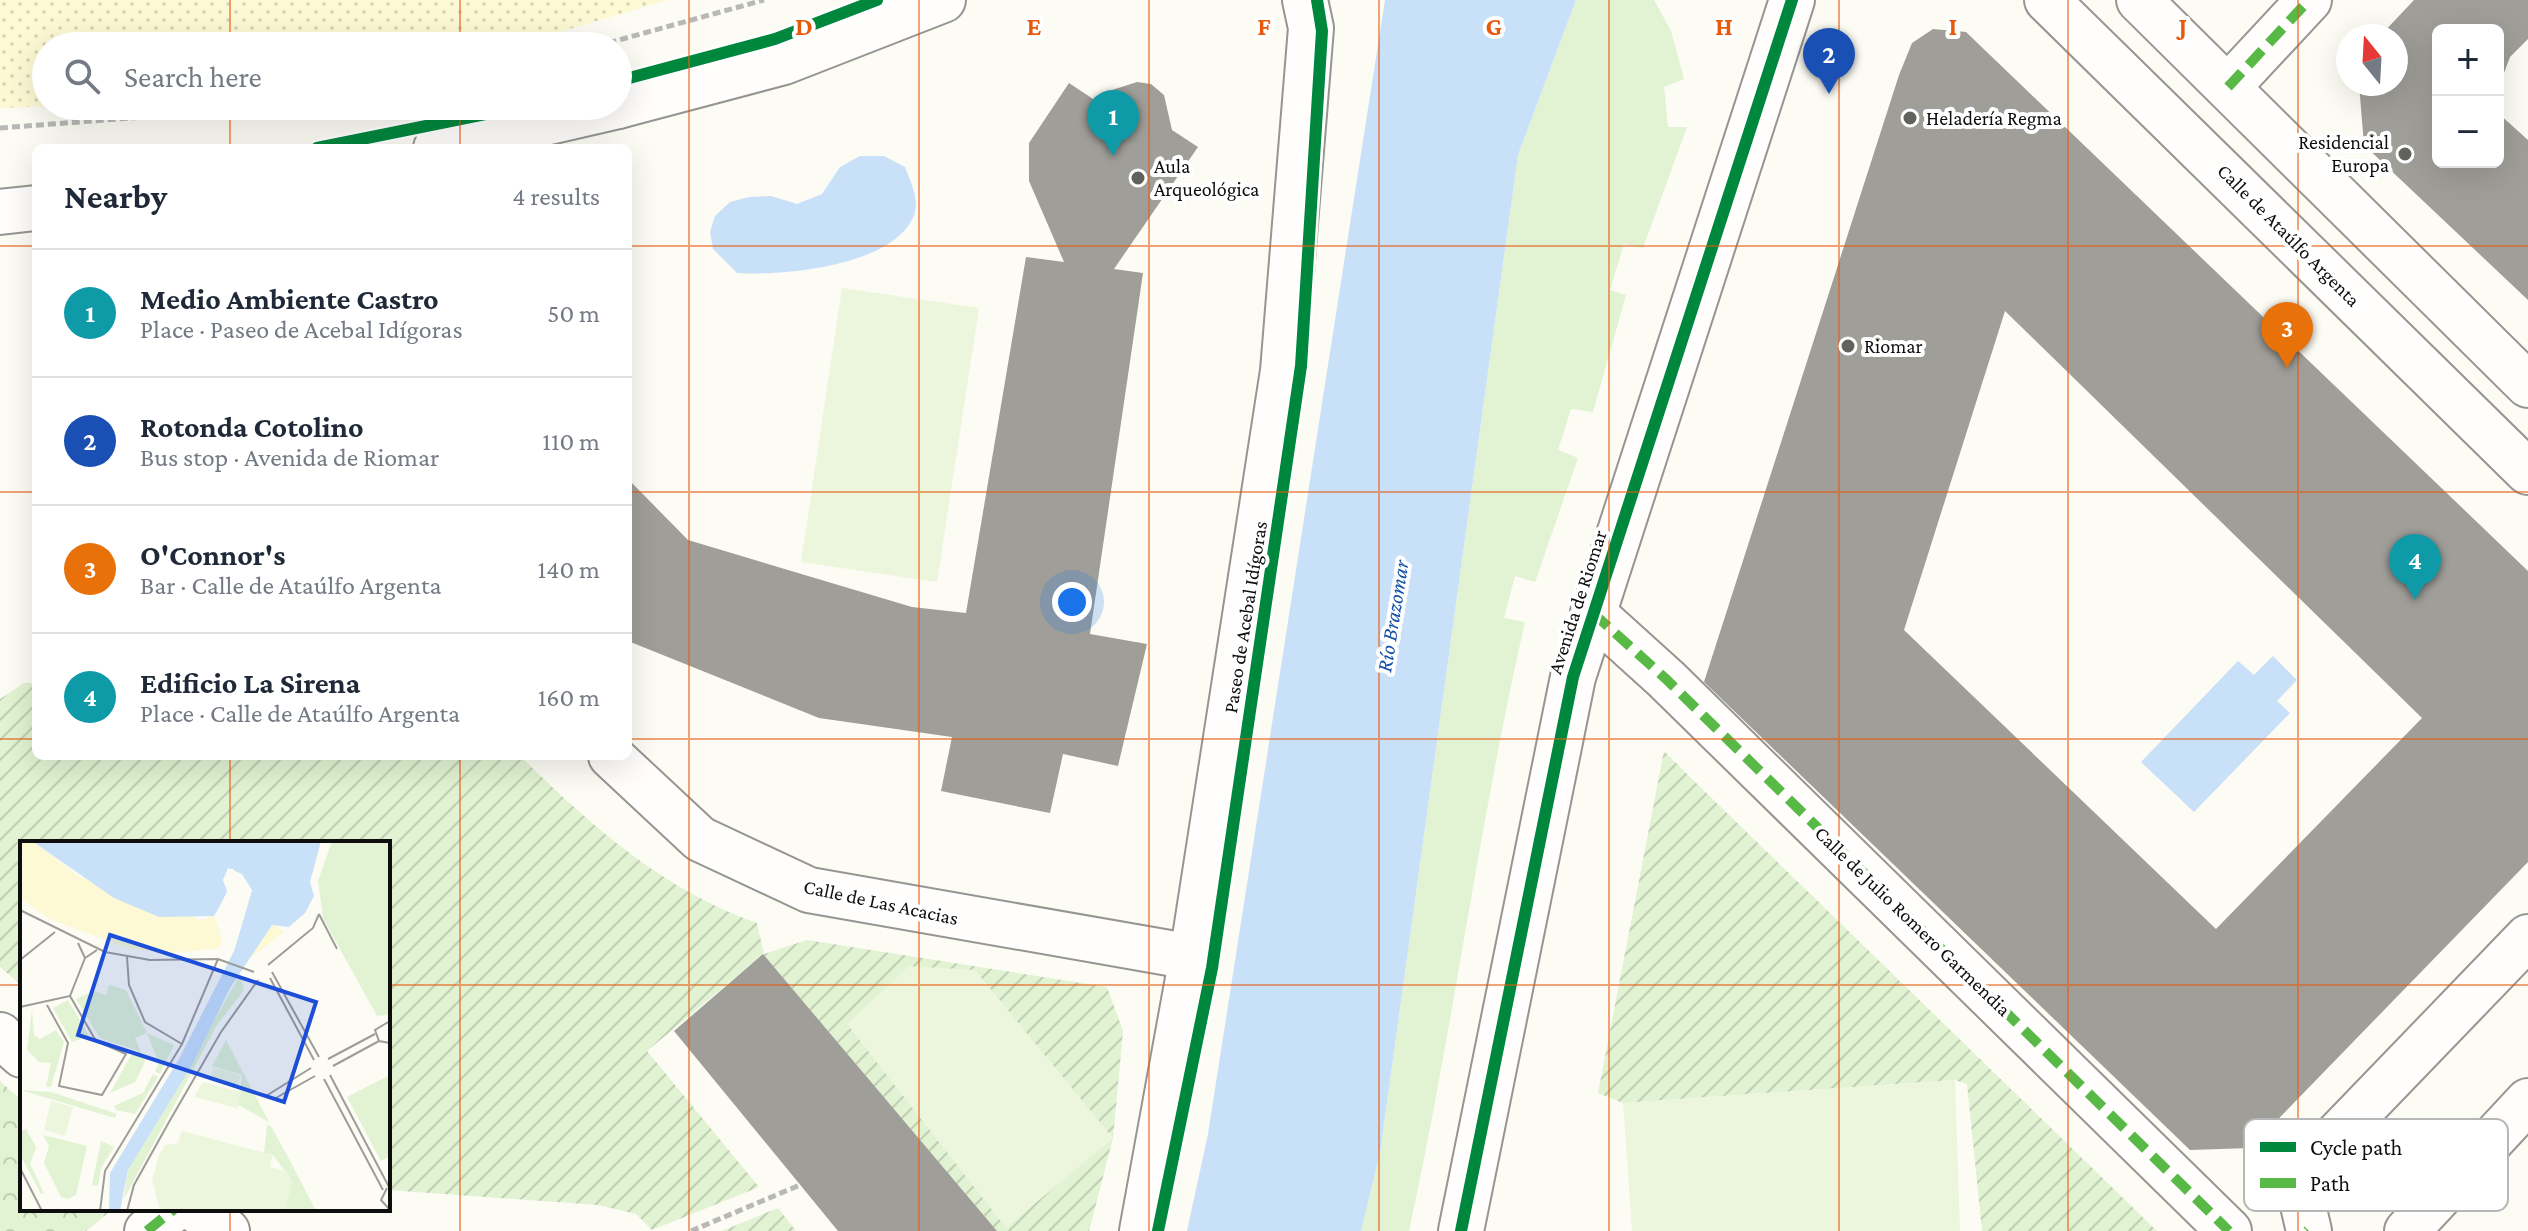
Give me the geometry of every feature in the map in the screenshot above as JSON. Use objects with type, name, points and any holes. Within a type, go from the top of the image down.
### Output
[{"type":"street","points":[[632,102],[784,62],[943,0]]},
{"type":"street","name":"Paseo de Acebal Idígoras","points":[[1142,1231],[1192,957],[1283,371],[1311,28],[1305,0]]},
{"type":"street","name":"Avenida de Riomar","points":[[1461,1231],[1573,677],[1792,0]]},
{"type":"street","name":"Calle de Ataúlfo Argenta","points":[[2047,0],[2528,472]]},
{"type":"street","points":[[2139,0],[2528,385]]},
{"type":"street","points":[[2228,87],[2309,0]]},
{"type":"street","points":[[453,144],[557,120]]},
{"type":"street","points":[[0,212],[32,208]]},
{"type":"street","name":"Calle de Julio Romero Garmendia","points":[[1593,613],[1666,679],[2229,1231]]},
{"type":"street","name":"Calle de Las Acacias","points":[[615,760],[700,839],[809,890],[1192,957]]},
{"type":"street","points":[[2353,1119],[2528,937]]},
{"type":"street","points":[[0,1035],[20,1053]]},
{"type":"street","points":[[2508,1122],[2528,1101]]},
{"type":"street","points":[[147,1231],[172,1211]]},
{"type":"street","points":[[197,1211],[227,1231]]},
{"type":"street","points":[[2304,1211],[2308,1231]]},
{"type":"street","points":[[2407,1231],[2426,1211]]},
{"type":"path","points":[[632,36],[764,0]]},
{"type":"path","points":[[0,128],[105,120]]},
{"type":"path","points":[[691,1231],[800,1185]]},
{"type":"green space","points":[[1576,0],[1654,0],[1671,31],[1684,79],[1664,87],[1668,127],[1687,127],[1643,248],[1624,244],[1610,290],[1626,295],[1593,412],[1571,409],[1558,450],[1578,458],[1535,582],[1515,576],[1504,618],[1525,622],[1409,1231],[1361,1231],[1380,1153],[1518,155]]},
{"type":"green space","points":[[842,288],[979,308],[937,582],[801,562]]},
{"type":"green space","points":[[24,683],[32,683],[32,760],[524,760],[601,830],[659,874],[690,893],[757,923],[764,954],[807,940],[1107,987],[1123,1031],[1113,1138],[1089,1231],[997,1231],[763,954],[647,1051],[759,1187],[652,1230],[636,1214],[598,1205],[390,1190],[390,841],[20,841],[20,984],[0,967],[0,699]]},
{"type":"green space","points":[[1664,751],[2157,1231],[1982,1231],[1967,1084],[1955,1080],[1623,1103],[1598,1093]]},
{"type":"green space","points":[[909,966],[975,970],[1113,1138],[1006,1228],[847,1024]]},
{"type":"green space","points":[[1955,1080],[1960,1231],[1632,1231],[1623,1103]]},
{"type":"green space","points":[[0,1081],[20,1099],[20,1211],[111,1211],[86,1231],[0,1231]]},
{"type":"green space","points":[[778,1208],[796,1231],[722,1231]]},
{"type":"sand","points":[[0,0],[668,0],[559,32],[32,32],[32,107],[0,108]]},
{"type":"water","name":"Río Brazomar","points":[[1385,0],[1576,0],[1518,155],[1380,1153],[1361,1231],[1187,1231],[1208,1134]]},
{"type":"water","points":[[860,156],[884,156],[905,167],[914,190],[914,215],[903,232],[885,246],[836,264],[757,273],[737,273],[713,249],[710,232],[715,216],[730,202],[771,196],[797,204],[822,194],[840,167]]},
{"type":"water","points":[[2273,656],[2297,680],[2277,701],[2290,713],[2194,812],[2141,762],[2238,661],[2254,675]]},
{"type":"building","name":"Residencial Europa","points":[[2414,0],[2528,0],[2528,39],[2510,57],[2504,73],[2504,24],[2432,24],[2432,168],[2504,168],[2504,118],[2528,140],[2528,300],[2364,145],[2360,96],[2408,96],[2408,24],[2391,24]]},
{"type":"building","points":[[1933,29],[1966,32],[2528,571],[2528,862],[2278,1119],[2244,1119],[2244,1148],[2190,1150],[1704,682],[1899,75],[1912,43]],"holes":[[[2005,311],[2422,718],[2216,929],[1904,630]]]},
{"type":"building","points":[[1137,82],[1151,84],[1164,95],[1172,130],[1198,147],[1114,269],[1143,273],[1090,634],[1147,644],[1118,766],[1063,754],[1050,813],[941,791],[952,737],[819,718],[632,643],[632,483],[688,540],[912,607],[966,613],[1026,257],[1064,262],[1029,181],[1029,143],[1069,83],[1099,103],[1106,92]]},
{"type":"building","points":[[763,954],[997,1231],[838,1231],[674,1031]]},
{"type":"marked path","points":[[2228,87],[2309,0]]},
{"type":"marked path","points":[[1593,613],[1666,679],[2229,1231]]},
{"type":"marked path","points":[[147,1231],[172,1211]]},
{"type":"cycle path","points":[[632,77],[775,39],[877,0]]},
{"type":"cycle path","points":[[1158,1231],[1212,968],[1301,366],[1322,31],[1317,0]]},
{"type":"cycle path","points":[[1461,1231],[1573,677],[1792,0]]},
{"type":"cycle path","points":[[337,144],[456,120]]},
{"type":"place","name":"Rotonda Cotolino","points":[[1829,94]]},
{"type":"place","name":"Heladería Regma","points":[[1910,118]]},
{"type":"place","name":"Residencial Europa","points":[[2405,154]]},
{"type":"place","name":"Medio Ambiente Castro","points":[[1113,156]]},
{"type":"place","name":"Aula Arqueológica","points":[[1138,178]]},
{"type":"place","name":"Riomar","points":[[1848,346]]},
{"type":"place","name":"O'Connor's","points":[[2287,368]]},
{"type":"place","name":"Edificio La Sirena","points":[[2415,600]]}]
